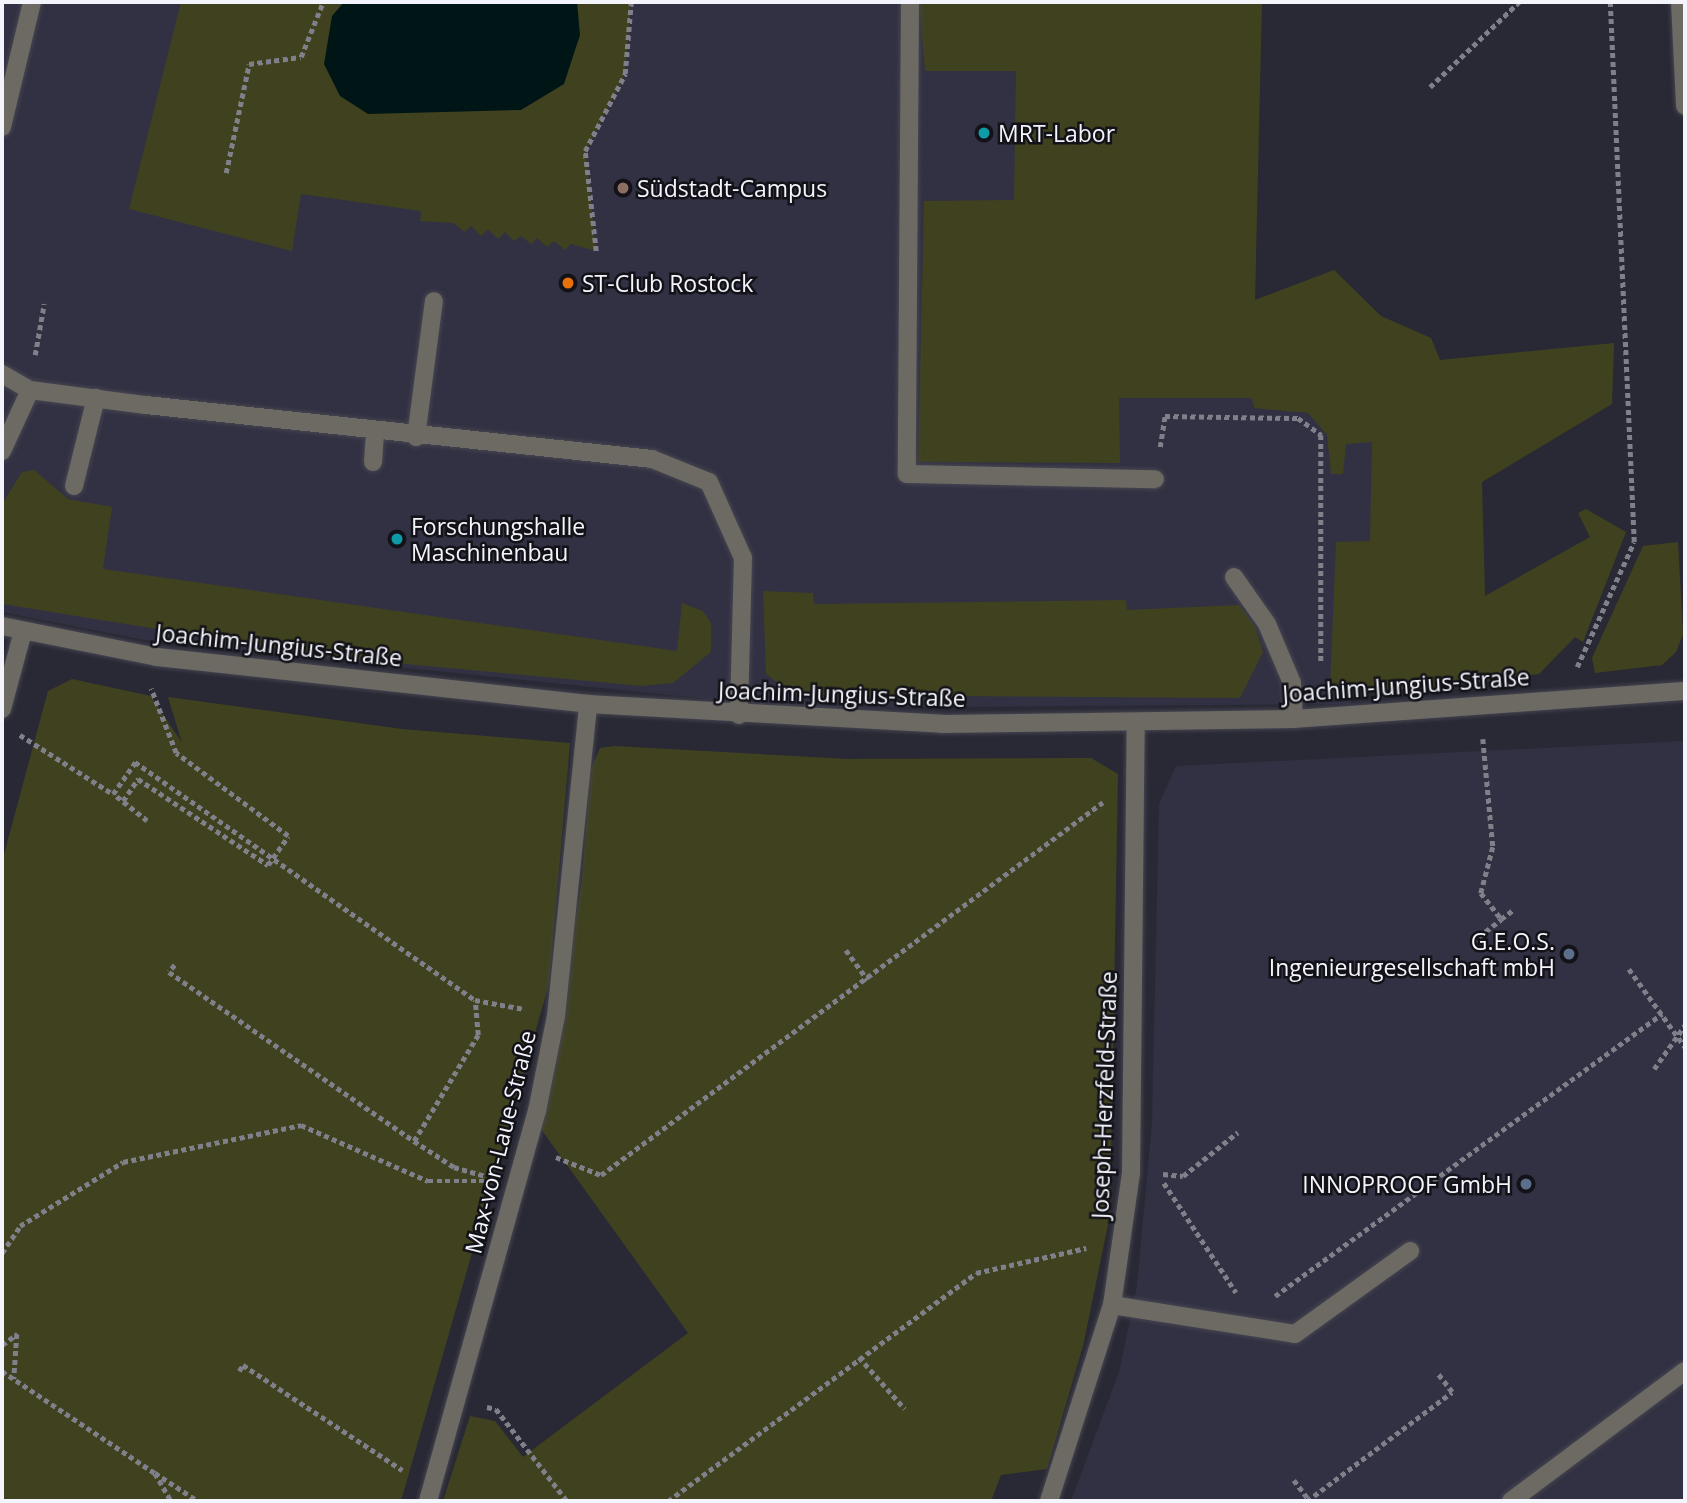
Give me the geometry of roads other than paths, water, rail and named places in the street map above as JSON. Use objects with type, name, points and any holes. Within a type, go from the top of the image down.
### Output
[{"type":"street","points":[[2,127],[32,2]]},
{"type":"street","points":[[910,2],[907,474],[1155,479]]},
{"type":"street","points":[[1680,2],[1685,106]]},
{"type":"street","points":[[416,436],[434,300]]},
{"type":"street","points":[[2,374],[30,390],[375,433],[652,459],[709,482],[743,558],[739,715]]},
{"type":"street","points":[[2,451],[30,390]]},
{"type":"street","points":[[74,486],[96,398]]},
{"type":"street","points":[[373,462],[375,433]]},
{"type":"street","points":[[1234,577],[1267,624],[1292,683],[1294,719]]},
{"type":"street","name":"Joachim-Jungius-Straße","points":[[2,626],[157,657],[588,704],[739,715],[942,724],[1294,719],[1685,691]]},
{"type":"street","points":[[2,709],[23,631]]},
{"type":"street","name":"Max-von-Laue-Straße","points":[[428,1501],[458,1400],[509,1182],[529,1147],[556,1016],[588,704]]},
{"type":"street","name":"Joseph-Herzfeld-Straße","points":[[1049,1501],[1112,1305],[1123,1248],[1131,1173],[1136,722]]},
{"type":"street","points":[[1112,1305],[1256,1321],[1295,1334],[1410,1251]]},
{"type":"street","points":[[1511,1501],[1685,1371]]},
{"type":"place","name":"MRT-Labor","points":[[984,133]]},
{"type":"place","name":"Südstadt-Campus","points":[[623,188]]},
{"type":"place","name":"ST-Club Rostock","points":[[568,283]]},
{"type":"place","name":"Forschungshalle Maschinenbau","points":[[397,539]]},
{"type":"place","name":"G.E.O.S. Ingenieurgesellschaft mbH","points":[[1569,954]]},
{"type":"place","name":"INNOPROOF GmbH","points":[[1526,1184]]}]
